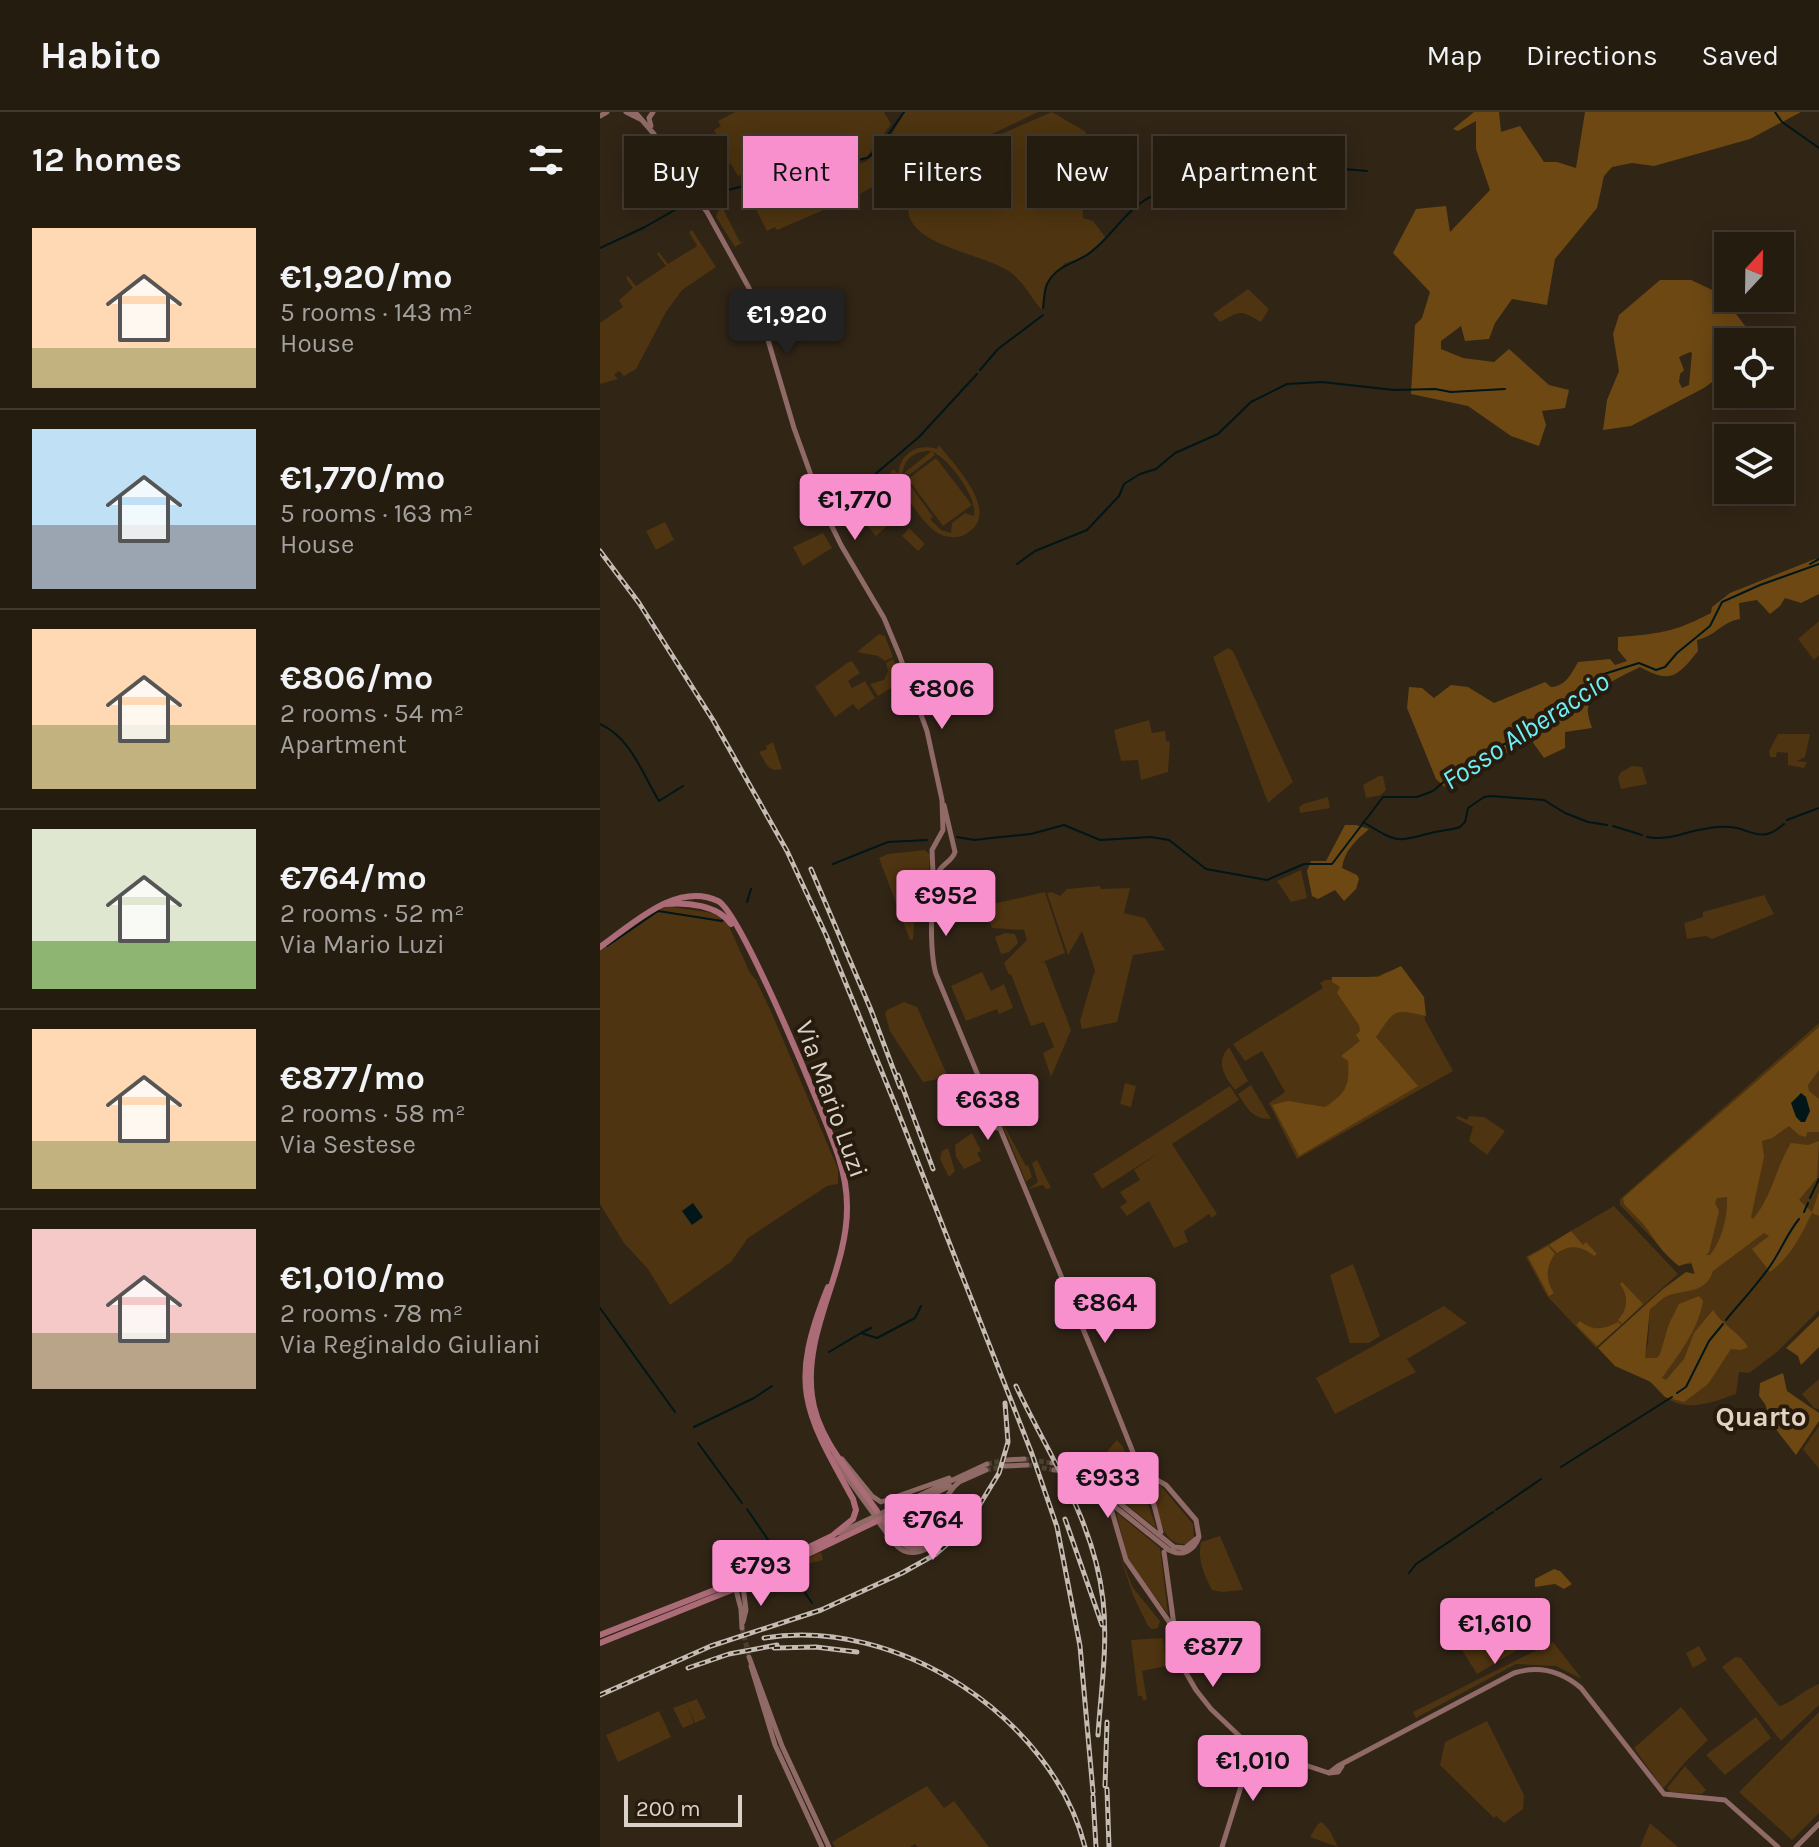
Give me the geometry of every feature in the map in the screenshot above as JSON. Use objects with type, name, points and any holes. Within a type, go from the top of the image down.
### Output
[{"type":"main road","points":[[600,116],[607,112]]},
{"type":"main road","points":[[626,112],[644,121]]},
{"type":"main road","points":[[636,113],[646,115],[653,112]]},
{"type":"main road","points":[[653,112],[649,121],[654,134]]},
{"type":"main road","points":[[636,113],[654,134],[727,245],[758,307],[791,418],[822,506],[884,618],[927,731],[954,846],[954,855],[939,872],[934,895]]},
{"type":"main road","points":[[942,800],[944,828],[932,850],[934,895],[931,944],[934,968],[1152,1500],[1161,1532]]},
{"type":"main road","points":[[935,843],[945,840],[954,846]]},
{"type":"main road","points":[[934,857],[940,862],[949,861]]},
{"type":"main road","name":"Via Mario Luzi","points":[[600,947],[673,898],[711,899],[723,904],[761,972],[842,1168],[847,1217],[836,1269],[812,1332],[805,1366],[806,1401],[814,1426],[875,1512]]},
{"type":"main road","points":[[600,1643],[737,1585],[986,1467],[881,1502],[870,1494],[828,1446]]},
{"type":"main road","name":"Via Mario Luzi","points":[[828,1446],[855,1506],[852,1521],[832,1536]]},
{"type":"main road","points":[[1071,1476],[1116,1494],[1123,1493],[1132,1487],[1136,1473],[1131,1450]]},
{"type":"main road","points":[[1006,1463],[1026,1462]]},
{"type":"main road","points":[[1066,1467],[1094,1486],[1168,1549],[1178,1653],[1192,1684],[1218,1716],[1254,1749],[1332,1774],[1342,1765],[1514,1673],[1535,1669],[1553,1672],[1576,1684],[1664,1794],[1725,1800],[1778,1847]]},
{"type":"main road","points":[[1139,1468],[1169,1489],[1197,1523],[1199,1534],[1185,1548],[1168,1549]]},
{"type":"main road","points":[[600,1635],[737,1585],[832,1536],[965,1474]]},
{"type":"main road","points":[[883,1523],[901,1549],[912,1553],[926,1550],[937,1536],[947,1493],[959,1482]]},
{"type":"main road","points":[[1152,1500],[1154,1485],[1160,1483],[1169,1489]]},
{"type":"main road","points":[[1094,1486],[1115,1516],[1126,1560],[1174,1630]]},
{"type":"main road","points":[[1105,1499],[1142,1525]]},
{"type":"main road","points":[[883,1523],[903,1544],[920,1546],[929,1539],[933,1527],[929,1516],[918,1509],[904,1508]]},
{"type":"main road","points":[[737,1585],[746,1610],[742,1627]]},
{"type":"main road","points":[[822,1847],[775,1745],[749,1656],[785,1755],[829,1847]]},
{"type":"main road","points":[[1222,1847],[1254,1749]]},
{"type":"main road","points":[[1796,1847],[1819,1824]]},
{"type":"shaded area","points":[[735,112],[884,112],[891,124],[882,136],[874,136],[874,147],[867,157],[858,159],[858,136],[743,136],[743,174],[738,176],[727,163],[727,136],[717,136],[714,130],[721,126],[718,121]]},
{"type":"shaded area","points":[[905,112],[1038,112],[988,136],[891,136]]},
{"type":"shaded area","points":[[1052,112],[1086,132],[1085,136],[1027,136],[1027,208],[1082,208],[1083,218],[1093,221],[1106,238],[1082,258],[1065,263],[1058,270],[1046,285],[1042,310],[1022,283],[1002,267],[921,233],[907,208],[1011,208],[1011,136],[996,136]]},
{"type":"shaded area","points":[[1474,112],[1499,112],[1501,132],[1520,126],[1544,162],[1576,168],[1585,112],[1801,112],[1750,139],[1654,166],[1632,163],[1612,167],[1604,176],[1597,208],[1555,259],[1547,305],[1512,299],[1495,323],[1489,339],[1465,341],[1461,326],[1441,341],[1441,349],[1463,358],[1494,362],[1509,349],[1549,385],[1569,390],[1565,408],[1542,411],[1546,425],[1539,446],[1511,436],[1468,406],[1411,394],[1415,325],[1422,318],[1430,292],[1393,253],[1416,209],[1446,206],[1450,232],[1490,190],[1476,149],[1476,121],[1458,131],[1453,129]]},
{"type":"shaded area","points":[[874,156],[874,186],[858,195],[858,163]]},
{"type":"shaded area","points":[[726,208],[724,211],[740,242],[743,242],[735,247],[716,217],[718,211]]},
{"type":"shaded area","points":[[755,208],[828,208],[777,230],[775,227],[767,231]]},
{"type":"shaded area","points":[[692,230],[716,267],[682,290],[666,312],[636,369],[624,376],[619,371],[614,375],[618,379],[600,384],[600,323],[623,307],[619,300],[633,288],[626,278],[628,276],[636,286],[666,266],[657,254],[659,252],[668,264],[697,246],[689,232]]},
{"type":"shaded area","points":[[1660,280],[1691,280],[1714,291],[1714,312],[1735,312],[1747,328],[1714,328],[1714,380],[1704,388],[1631,426],[1603,430],[1607,400],[1619,371],[1613,334],[1619,315]],"holes":[[[1690,352],[1689,385],[1682,388],[1679,382],[1684,370],[1679,357]]]},
{"type":"shaded area","points":[[1248,289],[1269,309],[1261,322],[1241,313],[1220,322],[1213,314]]},
{"type":"shaded area","points":[[939,445],[955,464],[978,502],[980,514],[976,525],[959,537],[943,536],[930,527],[890,472],[894,469],[898,474],[903,460],[911,451],[923,447],[937,449]],"holes":[[[932,451],[904,473],[909,475],[935,455],[933,452],[940,456],[967,490],[974,516],[965,513],[952,523],[951,533],[941,530],[930,519],[933,517],[907,481],[904,482],[903,469],[909,459],[918,453]]]},
{"type":"shaded area","points":[[936,458],[972,505],[943,526],[908,479]]},
{"type":"shaded area","points":[[860,500],[864,504],[868,501],[886,527],[876,536],[852,508]]},
{"type":"shaded area","points":[[665,522],[674,540],[656,550],[646,531]]},
{"type":"shaded area","points":[[909,528],[925,544],[918,551],[902,536]]},
{"type":"shaded area","points":[[823,533],[832,548],[803,566],[793,547]]},
{"type":"shaded area","points":[[1819,560],[1819,594],[1801,603],[1785,598],[1770,614],[1757,600],[1739,603],[1740,619],[1697,640],[1698,651],[1679,672],[1666,676],[1640,667],[1602,688],[1588,708],[1592,728],[1565,732],[1565,748],[1544,758],[1529,737],[1523,744],[1445,787],[1436,779],[1407,708],[1409,687],[1422,688],[1434,698],[1451,685],[1468,687],[1494,703],[1545,682],[1551,687],[1556,686],[1568,679],[1578,662],[1610,659],[1615,665],[1627,661],[1618,650],[1618,637],[1656,633],[1687,624],[1711,613],[1712,607],[1730,593]]},
{"type":"shaded area","points":[[1819,621],[1819,655],[1814,660],[1798,639]]},
{"type":"shaded area","points":[[879,634],[885,636],[893,657],[885,661],[878,656],[857,652]]},
{"type":"shaded area","points":[[1228,648],[1233,651],[1293,782],[1268,803],[1213,657]]},
{"type":"shaded area","points":[[893,659],[901,682],[878,696],[870,684],[884,680],[888,671],[886,663]]},
{"type":"shaded area","points":[[852,661],[860,673],[848,681],[852,688],[865,681],[875,698],[858,710],[853,704],[835,717],[815,687]]},
{"type":"shaded area","points":[[1149,720],[1152,733],[1165,731],[1166,741],[1170,742],[1168,772],[1141,780],[1138,760],[1121,761],[1114,730]]},
{"type":"shaded area","points":[[1778,734],[1810,734],[1805,757],[1797,761],[1807,762],[1804,768],[1788,765],[1788,753],[1777,752],[1776,757],[1770,757],[1769,751]]},
{"type":"shaded area","points":[[773,742],[782,769],[768,767],[759,752]]},
{"type":"shaded area","points":[[1632,766],[1642,767],[1647,784],[1621,789],[1618,778],[1621,772]]},
{"type":"shaded area","points":[[1383,776],[1386,790],[1381,795],[1366,798],[1363,785]]},
{"type":"shaded area","points":[[1328,797],[1330,808],[1300,813],[1299,807],[1303,804]]},
{"type":"shaded area","points":[[1345,825],[1369,829],[1351,846],[1343,862],[1342,868],[1359,879],[1356,889],[1344,901],[1335,890],[1318,899],[1312,896],[1307,871],[1311,861],[1326,861]]},
{"type":"shaded area","points":[[925,850],[930,855],[927,911],[915,915],[913,939],[910,940],[879,858]]},
{"type":"shaded area","points":[[1301,870],[1307,898],[1291,902],[1277,881]]},
{"type":"shaded area","points":[[939,878],[953,909],[936,917]]},
{"type":"shaded area","points":[[1100,886],[1101,889],[1130,888],[1124,913],[1145,918],[1165,950],[1133,955],[1117,1022],[1082,1029],[1080,1021],[1095,970],[1082,931],[1068,955],[1047,893],[1060,896],[1067,889]]},
{"type":"shaded area","points":[[1045,892],[1065,953],[1040,963],[1045,962],[1071,1030],[1051,1077],[1043,1053],[1054,1047],[1044,1022],[1031,1026],[1004,963],[1027,940],[1024,930],[992,928],[984,906]]},
{"type":"shaded area","points":[[1764,895],[1774,914],[1712,939],[1706,936],[1687,939],[1684,923],[1703,917],[1703,912]]},
{"type":"shaded area","points":[[665,906],[713,913],[728,924],[773,1016],[838,1169],[838,1184],[827,1186],[748,1238],[731,1262],[670,1305],[648,1269],[624,1243],[600,1204],[600,948]]},
{"type":"shaded area","points":[[1005,933],[1015,934],[1018,943],[1009,952],[1001,954],[995,937]]},
{"type":"shaded area","points":[[1401,966],[1424,997],[1426,1016],[1396,1013],[1376,1037],[1418,1086],[1299,1156],[1272,1105],[1288,1101],[1325,1107],[1332,1102],[1347,1083],[1348,1061],[1341,1056],[1360,1041],[1356,1035],[1360,1031],[1359,1025],[1337,993],[1340,987],[1332,982],[1332,977],[1378,977]]},
{"type":"shaded area","points":[[1389,971],[1424,1010],[1425,1020],[1453,1071],[1297,1159],[1269,1103],[1285,1092],[1262,1051],[1245,1061],[1233,1044],[1323,988],[1320,983],[1325,980],[1378,976]]},
{"type":"shaded area","points":[[982,972],[991,991],[1004,984],[1013,1008],[999,1014],[997,1009],[966,1021],[951,986]]},
{"type":"shaded area","points":[[904,1002],[917,1007],[948,1077],[923,1082],[890,1031],[885,1014]]},
{"type":"shaded area","points":[[1819,1023],[1819,1310],[1777,1352],[1749,1373],[1739,1372],[1736,1394],[1699,1405],[1671,1401],[1639,1374],[1648,1343],[1650,1307],[1687,1275],[1694,1274],[1692,1264],[1677,1264],[1620,1205],[1620,1199]]},
{"type":"shaded area","points":[[1819,1027],[1819,1070],[1808,1085],[1809,1091],[1819,1099],[1819,1132],[1807,1132],[1806,1137],[1789,1126],[1762,1141],[1764,1157],[1751,1217],[1753,1219],[1765,1201],[1791,1143],[1808,1145],[1819,1141],[1817,1178],[1799,1200],[1812,1212],[1819,1192],[1819,1216],[1812,1213],[1790,1253],[1770,1272],[1752,1249],[1769,1236],[1764,1233],[1713,1271],[1699,1288],[1665,1297],[1650,1309],[1645,1358],[1657,1358],[1679,1304],[1699,1296],[1703,1301],[1692,1332],[1662,1378],[1666,1380],[1684,1359],[1694,1333],[1713,1310],[1748,1347],[1731,1349],[1708,1384],[1684,1402],[1665,1397],[1651,1382],[1615,1366],[1598,1348],[1663,1289],[1686,1272],[1695,1274],[1691,1262],[1679,1266],[1666,1255],[1624,1204],[1623,1198]],"holes":[[[1727,1197],[1721,1235],[1710,1255],[1706,1255],[1719,1211],[1715,1203],[1717,1198]]]},
{"type":"shaded area","points":[[1229,1047],[1248,1081],[1235,1090],[1222,1064]]},
{"type":"shaded area","points":[[1125,1083],[1136,1086],[1131,1107],[1120,1104]]},
{"type":"shaded area","points":[[1251,1085],[1271,1119],[1254,1115],[1238,1094]]},
{"type":"shaded area","points":[[1230,1086],[1239,1100],[1172,1144],[1217,1214],[1212,1218],[1209,1214],[1184,1231],[1188,1242],[1174,1248],[1149,1201],[1127,1216],[1120,1207],[1127,1202],[1120,1192],[1140,1180],[1134,1170],[1160,1152],[1102,1189],[1093,1174]]},
{"type":"shaded area","points":[[1801,1093],[1806,1097],[1810,1111],[1805,1122],[1796,1117],[1791,1103]]},
{"type":"shaded area","points":[[1003,1098],[1011,1111],[1000,1118],[1028,1165],[1032,1177],[1026,1182],[993,1102]]},
{"type":"shaded area","points":[[1469,1116],[1484,1117],[1505,1131],[1487,1155],[1469,1141],[1473,1127],[1456,1118],[1467,1120]]},
{"type":"shaded area","points":[[972,1133],[981,1151],[977,1153],[981,1161],[964,1169],[956,1157],[955,1145]]},
{"type":"shaded area","points":[[948,1148],[955,1171],[949,1177],[940,1159],[942,1151]]},
{"type":"shaded area","points":[[1037,1160],[1051,1188],[1046,1189],[1043,1185],[1028,1189],[1038,1182],[1032,1163]]},
{"type":"shaded area","points":[[693,1203],[703,1217],[692,1225],[682,1211]]},
{"type":"shaded area","points":[[1614,1206],[1678,1274],[1596,1348],[1547,1296],[1526,1257]]},
{"type":"shaded area","points":[[1571,1231],[1583,1245],[1586,1242],[1597,1254],[1594,1256],[1576,1247],[1557,1253],[1549,1245]]},
{"type":"shaded area","points":[[1548,1246],[1555,1254],[1548,1268],[1549,1283],[1554,1293],[1549,1296],[1528,1257]]},
{"type":"shaded area","points":[[1353,1264],[1380,1336],[1369,1343],[1350,1343],[1330,1275]]},
{"type":"shaded area","points":[[1622,1282],[1643,1304],[1622,1324],[1618,1320],[1626,1302]]},
{"type":"shaded area","points":[[1444,1306],[1467,1323],[1407,1359],[1416,1372],[1335,1414],[1316,1378]]},
{"type":"shaded area","points":[[1819,1316],[1819,1347],[1801,1365],[1798,1356],[1786,1348]]},
{"type":"shaded area","points":[[1580,1321],[1594,1328],[1604,1328],[1618,1322],[1621,1325],[1597,1346],[1576,1325]]},
{"type":"shaded area","points":[[1783,1373],[1787,1391],[1819,1413],[1819,1421],[1796,1455],[1771,1423],[1759,1396],[1760,1383]]},
{"type":"shaded area","points":[[1819,1379],[1819,1409],[1814,1408],[1802,1394]]},
{"type":"shaded area","points":[[1819,1426],[1819,1469],[1803,1449]]},
{"type":"shaded area","points":[[1117,1440],[1133,1473],[1126,1488],[1115,1491],[1098,1480],[1108,1450]]},
{"type":"shaded area","points":[[1138,1477],[1157,1529],[1116,1496],[1131,1491]]},
{"type":"shaded area","points":[[1156,1486],[1161,1486],[1193,1524],[1194,1537],[1186,1544],[1171,1540],[1166,1534],[1153,1493]]},
{"type":"shaded area","points":[[1116,1512],[1160,1548],[1168,1614],[1128,1560]]},
{"type":"shaded area","points":[[1220,1536],[1243,1590],[1212,1590],[1206,1579],[1201,1561],[1201,1542]]},
{"type":"shaded area","points":[[821,1552],[823,1560],[790,1568],[742,1589]]},
{"type":"shaded area","points":[[1119,1553],[1133,1588],[1160,1621],[1158,1628],[1148,1626],[1133,1595]]},
{"type":"shaded area","points":[[1554,1569],[1572,1584],[1564,1589],[1555,1584],[1535,1587],[1535,1579]]},
{"type":"shaded area","points":[[1510,1601],[1514,1606],[1529,1601],[1538,1618],[1514,1631],[1501,1605]]},
{"type":"shaded area","points":[[1491,1603],[1504,1623],[1460,1644],[1455,1639],[1471,1631],[1472,1609],[1476,1606],[1480,1610]]},
{"type":"shaded area","points":[[1505,1627],[1519,1649],[1477,1674],[1462,1650]]},
{"type":"shaded area","points":[[1163,1638],[1166,1666],[1142,1671],[1147,1700],[1143,1700],[1142,1696],[1138,1696],[1131,1640]]},
{"type":"shaded area","points":[[1553,1642],[1582,1679],[1556,1666],[1516,1664],[1416,1718],[1413,1712]]},
{"type":"shaded area","points":[[1699,1646],[1707,1660],[1693,1668],[1686,1653]]},
{"type":"shaded area","points":[[1735,1657],[1741,1658],[1779,1706],[1819,1684],[1819,1705],[1781,1741],[1722,1667]]},
{"type":"shaded area","points":[[697,1699],[706,1718],[695,1723],[687,1704],[694,1723],[683,1728],[673,1708]]},
{"type":"shaded area","points":[[1681,1707],[1708,1740],[1663,1789],[1634,1748]]},
{"type":"shaded area","points":[[659,1711],[671,1737],[618,1762],[606,1735]]},
{"type":"shaded area","points":[[1819,1712],[1819,1813],[1792,1840],[1739,1792]]},
{"type":"shaded area","points":[[1756,1717],[1771,1738],[1725,1775],[1706,1755]]},
{"type":"shaded area","points":[[1487,1721],[1524,1795],[1523,1809],[1504,1823],[1496,1816],[1494,1818],[1440,1765],[1445,1742]]},
{"type":"shaded area","points":[[1685,1766],[1706,1790],[1702,1794],[1670,1792],[1667,1788]]},
{"type":"shaded area","points":[[927,1786],[944,1808],[954,1801],[989,1847],[918,1847],[915,1844],[910,1847],[835,1847],[832,1842]]},
{"type":"shaded area","points":[[1322,1822],[1330,1831],[1338,1847],[1310,1837]]},
{"type":"shaded area","points":[[1650,1823],[1678,1847],[1640,1847]]},
{"type":"waterway","points":[[727,190],[867,158],[879,148],[904,112]]},
{"type":"waterway","points":[[1775,112],[1782,122],[1819,148]]},
{"type":"waterway","points":[[1345,169],[1367,171]]},
{"type":"waterway","points":[[1043,308],[1051,277],[1091,252],[1127,215],[1153,196]]},
{"type":"waterway","points":[[600,248],[678,208]]},
{"type":"waterway","points":[[980,370],[998,349],[1043,315]]},
{"type":"waterway","points":[[834,509],[919,437],[977,374]]},
{"type":"waterway","points":[[1017,564],[1035,551],[1087,530],[1119,496],[1124,484],[1156,469],[1175,453],[1218,434],[1251,402],[1287,384],[1322,382],[1394,390],[1435,389],[1451,392],[1505,389]]},
{"type":"waterway","name":"Fosso Alberaccio","points":[[1810,564],[1819,559]]},
{"type":"waterway","name":"Fosso Alberaccio","points":[[957,837],[974,840],[1031,834],[1064,825],[1100,840],[1151,837],[1169,840],[1206,869],[1267,880],[1304,864],[1332,864],[1383,797],[1417,797],[1433,791],[1461,767],[1477,762],[1527,732],[1577,690],[1604,674],[1639,663],[1656,670],[1665,667],[1710,626],[1722,602],[1819,564]]},
{"type":"waterway","points":[[600,724],[628,747],[659,801],[683,786]]},
{"type":"waterway","points":[[1363,822],[1391,837],[1412,838],[1460,827],[1465,822],[1468,808],[1491,796],[1544,800],[1565,813],[1607,825]]},
{"type":"waterway","points":[[1787,820],[1819,808]]},
{"type":"waterway","points":[[1647,837],[1669,837],[1720,827],[1766,834],[1784,824]]},
{"type":"waterway","points":[[1613,826],[1642,835]]},
{"type":"waterway","name":"Fosso Alberaccio","points":[[833,864],[888,842],[927,840]]},
{"type":"waterway","name":"Fosso Alberaccio","points":[[747,902],[751,889]]},
{"type":"waterway","name":"Fosso Alberaccio","points":[[607,946],[658,911],[722,921]]},
{"type":"waterway","points":[[1810,1198],[1819,1179]]},
{"type":"waterway","points":[[1804,1212],[1808,1203]]},
{"type":"waterway","points":[[1726,1320],[1768,1269],[1799,1219]]},
{"type":"waterway","points":[[829,1352],[861,1333],[877,1338],[915,1318],[921,1306]]},
{"type":"waterway","points":[[600,1308],[675,1412]]},
{"type":"waterway","points":[[1677,1393],[1686,1387],[1709,1341],[1723,1324]]},
{"type":"waterway","points":[[861,1333],[871,1328]]},
{"type":"waterway","points":[[694,1427],[772,1386]]},
{"type":"waterway","points":[[1561,1467],[1672,1397]]},
{"type":"waterway","points":[[698,1443],[742,1503]]},
{"type":"waterway","points":[[1496,1510],[1541,1479]]},
{"type":"waterway","points":[[747,1509],[779,1556]]},
{"type":"waterway","points":[[1409,1573],[1416,1564],[1493,1512]]},
{"type":"waterway","points":[[795,1578],[812,1603]]},
{"type":"tunnel","points":[[1024,1459],[1052,1463]]},
{"type":"tunnel","points":[[987,1464],[1007,1460]]},
{"type":"tunnel","points":[[1027,1465],[1054,1470]]},
{"type":"tunnel","points":[[986,1470],[1005,1466]]},
{"type":"tunnel","points":[[1057,1470],[1071,1476]]},
{"type":"tunnel","points":[[742,1628],[749,1656]]},
{"type":"railway","points":[[600,551],[639,603],[713,720],[787,851],[826,935],[895,1104],[1032,1454],[1057,1527],[1080,1646],[1093,1792]]},
{"type":"railway","points":[[811,869],[900,1087]]},
{"type":"railway","points":[[898,1075],[933,1169]]},
{"type":"railway","points":[[1016,1386],[1080,1516],[1098,1571],[1105,1634],[1098,1735]]},
{"type":"railway","points":[[600,1695],[711,1646],[821,1610],[936,1554],[971,1519],[999,1473],[1008,1442],[1005,1403]]},
{"type":"railway","points":[[1065,1519],[1102,1625]]},
{"type":"railway","points":[[764,1638],[814,1635],[865,1643],[915,1660],[962,1686],[1004,1718],[1039,1756],[1067,1800],[1085,1847]]},
{"type":"railway","points":[[688,1668],[729,1654],[777,1645]]},
{"type":"railway","points":[[774,1648],[816,1647],[857,1652]]},
{"type":"railway","points":[[1105,1786],[1107,1722]]},
{"type":"railway","points":[[1107,1789],[1109,1847]]},
{"type":"railway","points":[[1093,1796],[1096,1847]]},
{"type":"district","name":"Quarto","points":[[1761,1416]]}]
